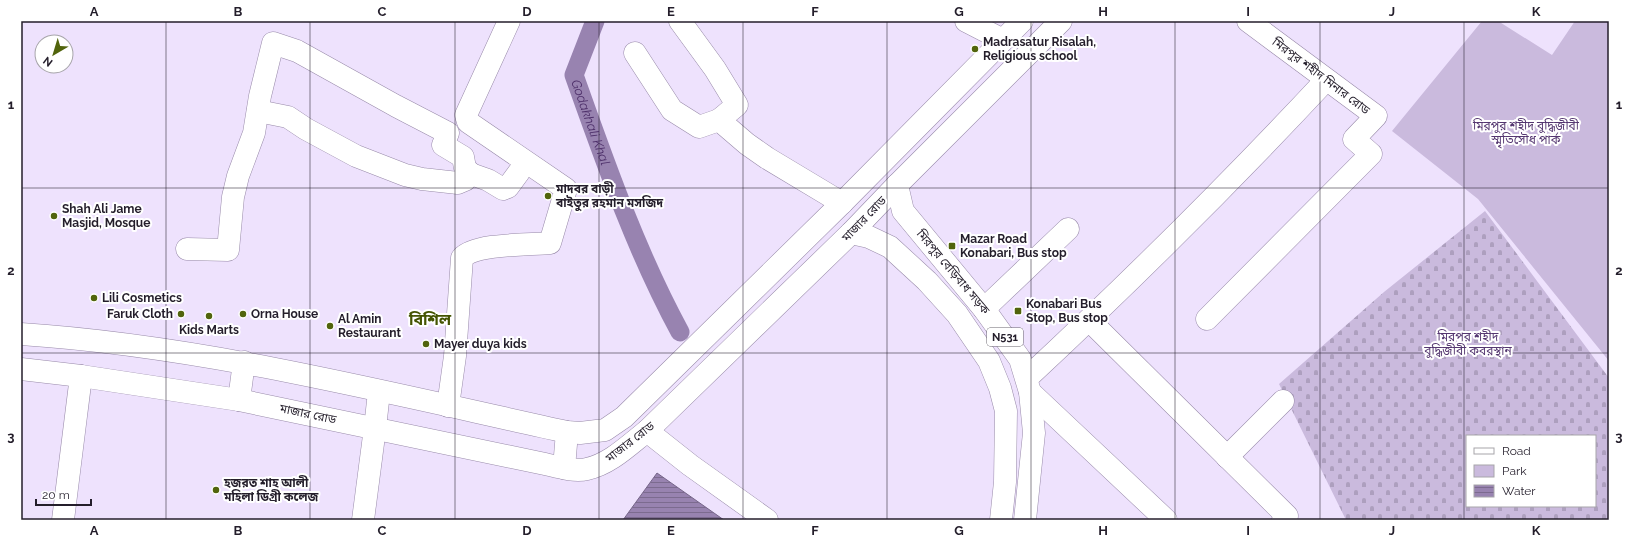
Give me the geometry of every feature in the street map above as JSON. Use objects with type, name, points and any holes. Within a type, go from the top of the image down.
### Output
[{"type":"main road","points":[[448,406],[455,356],[462,258],[466,253],[493,248],[550,243],[566,189],[468,122],[466,115],[509,21]]},
{"type":"main road","points":[[635,53],[672,110],[699,127],[719,120],[737,105],[714,68],[680,21]]},
{"type":"main road","points":[[966,21],[1003,40]]},
{"type":"main road","name":"মাজার রোড","points":[[21,334],[69,337],[244,362],[567,432],[580,433],[605,430],[624,417],[836,208],[1022,21]]},
{"type":"main road","name":"মাজার রোড","points":[[21,369],[81,376],[239,400],[564,468],[587,469],[602,464],[617,455],[647,431],[851,233],[1061,21]]},
{"type":"main road","name":"মিরপুর শহীদ মিনার রোড","points":[[1207,319],[1371,154],[1354,139],[1376,116],[1326,80],[1259,24]]},
{"type":"main road","points":[[187,249],[228,250],[233,197],[238,176],[254,133],[273,43],[297,51],[448,133],[443,145],[463,157],[465,168],[471,174],[488,180],[502,189],[508,187],[519,172]]},
{"type":"main road","points":[[1166,520],[1029,385],[1089,320],[1254,157],[1326,80]]},
{"type":"main road","points":[[258,111],[288,117],[356,156],[405,175],[458,184],[466,180],[471,174]]},
{"type":"main road","points":[[719,120],[747,144],[836,208],[851,233]]},
{"type":"main road","points":[[878,166],[897,185]]},
{"type":"main road","name":"মিরপুর বেড়িবাধ সড়ক","points":[[897,185],[903,211],[984,309],[1020,359],[1029,385],[1034,433],[1025,520]]},
{"type":"main road","points":[[890,246],[912,223]]},
{"type":"main road","points":[[984,309],[1068,229]]},
{"type":"main road","name":"মিরপুর বেড়িবাধ সড়ক","points":[[851,233],[869,237],[890,246],[927,281],[956,314],[989,361],[1000,388],[1006,411],[1007,434],[1001,520]]},
{"type":"main road","points":[[1089,320],[1287,516],[1283,520]]},
{"type":"main road","points":[[239,400],[244,362]]},
{"type":"main road","points":[[63,520],[81,376]]},
{"type":"main road","points":[[363,520],[379,392]]},
{"type":"main road","points":[[1227,457],[1283,401]]},
{"type":"main road","points":[[605,430],[617,455]]},
{"type":"main road","points":[[647,431],[690,465],[767,520]]},
{"type":"main road","points":[[564,468],[567,432]]},
{"type":"main road","points":[[1007,434],[1034,433]]},
{"type":"green space","name":"মিরপুর শহীদ বুদ্ধিজীবী স্মৃতিসৌধ পার্ক","points":[[1482,21],[1498,21],[1552,55],[1575,21],[1609,21],[1609,361],[1478,199],[1392,131]]},
{"type":"green space","name":"মিরপুর শহীদ বুদ্ধিজীবী কবরস্থান","points":[[1485,211],[1609,378],[1609,520],[1346,520],[1279,384],[1384,292]]},
{"type":"water","points":[[657,473],[724,520],[623,520]]},
{"type":"waterway","name":"Godakhali Khal","points":[[595,21],[574,75],[635,238],[680,332]]},
{"type":"place","name":"Madrasatur Risalah, Religious school","points":[[975,49]]},
{"type":"place","name":"মাদবর বাড়ী বাইতুর রহমান মসজিদ","points":[[548,196]]},
{"type":"place","name":"Shah Ali Jame Masjid, Mosque","points":[[54,216]]},
{"type":"place","name":"Mazar Road Konabari, Bus stop","points":[[952,246]]},
{"type":"place","name":"Lili Cosmetics","points":[[94,298]]},
{"type":"place","name":"Konabari Bus Stop, Bus stop","points":[[1018,311]]},
{"type":"place","name":"Faruk Cloth","points":[[181,314]]},
{"type":"place","name":"Orna House","points":[[243,314]]},
{"type":"place","name":"Kids Marts","points":[[209,316]]},
{"type":"place","name":"Al Amin Restaurant","points":[[330,326]]},
{"type":"place","name":"Mayer duya kids","points":[[426,344]]},
{"type":"place","name":"হজরত শাহ আলী মহিলা ডিগ্রী কলেজ","points":[[216,490]]},
{"type":"district","name":"বিশিল","points":[[430,319]]}]
